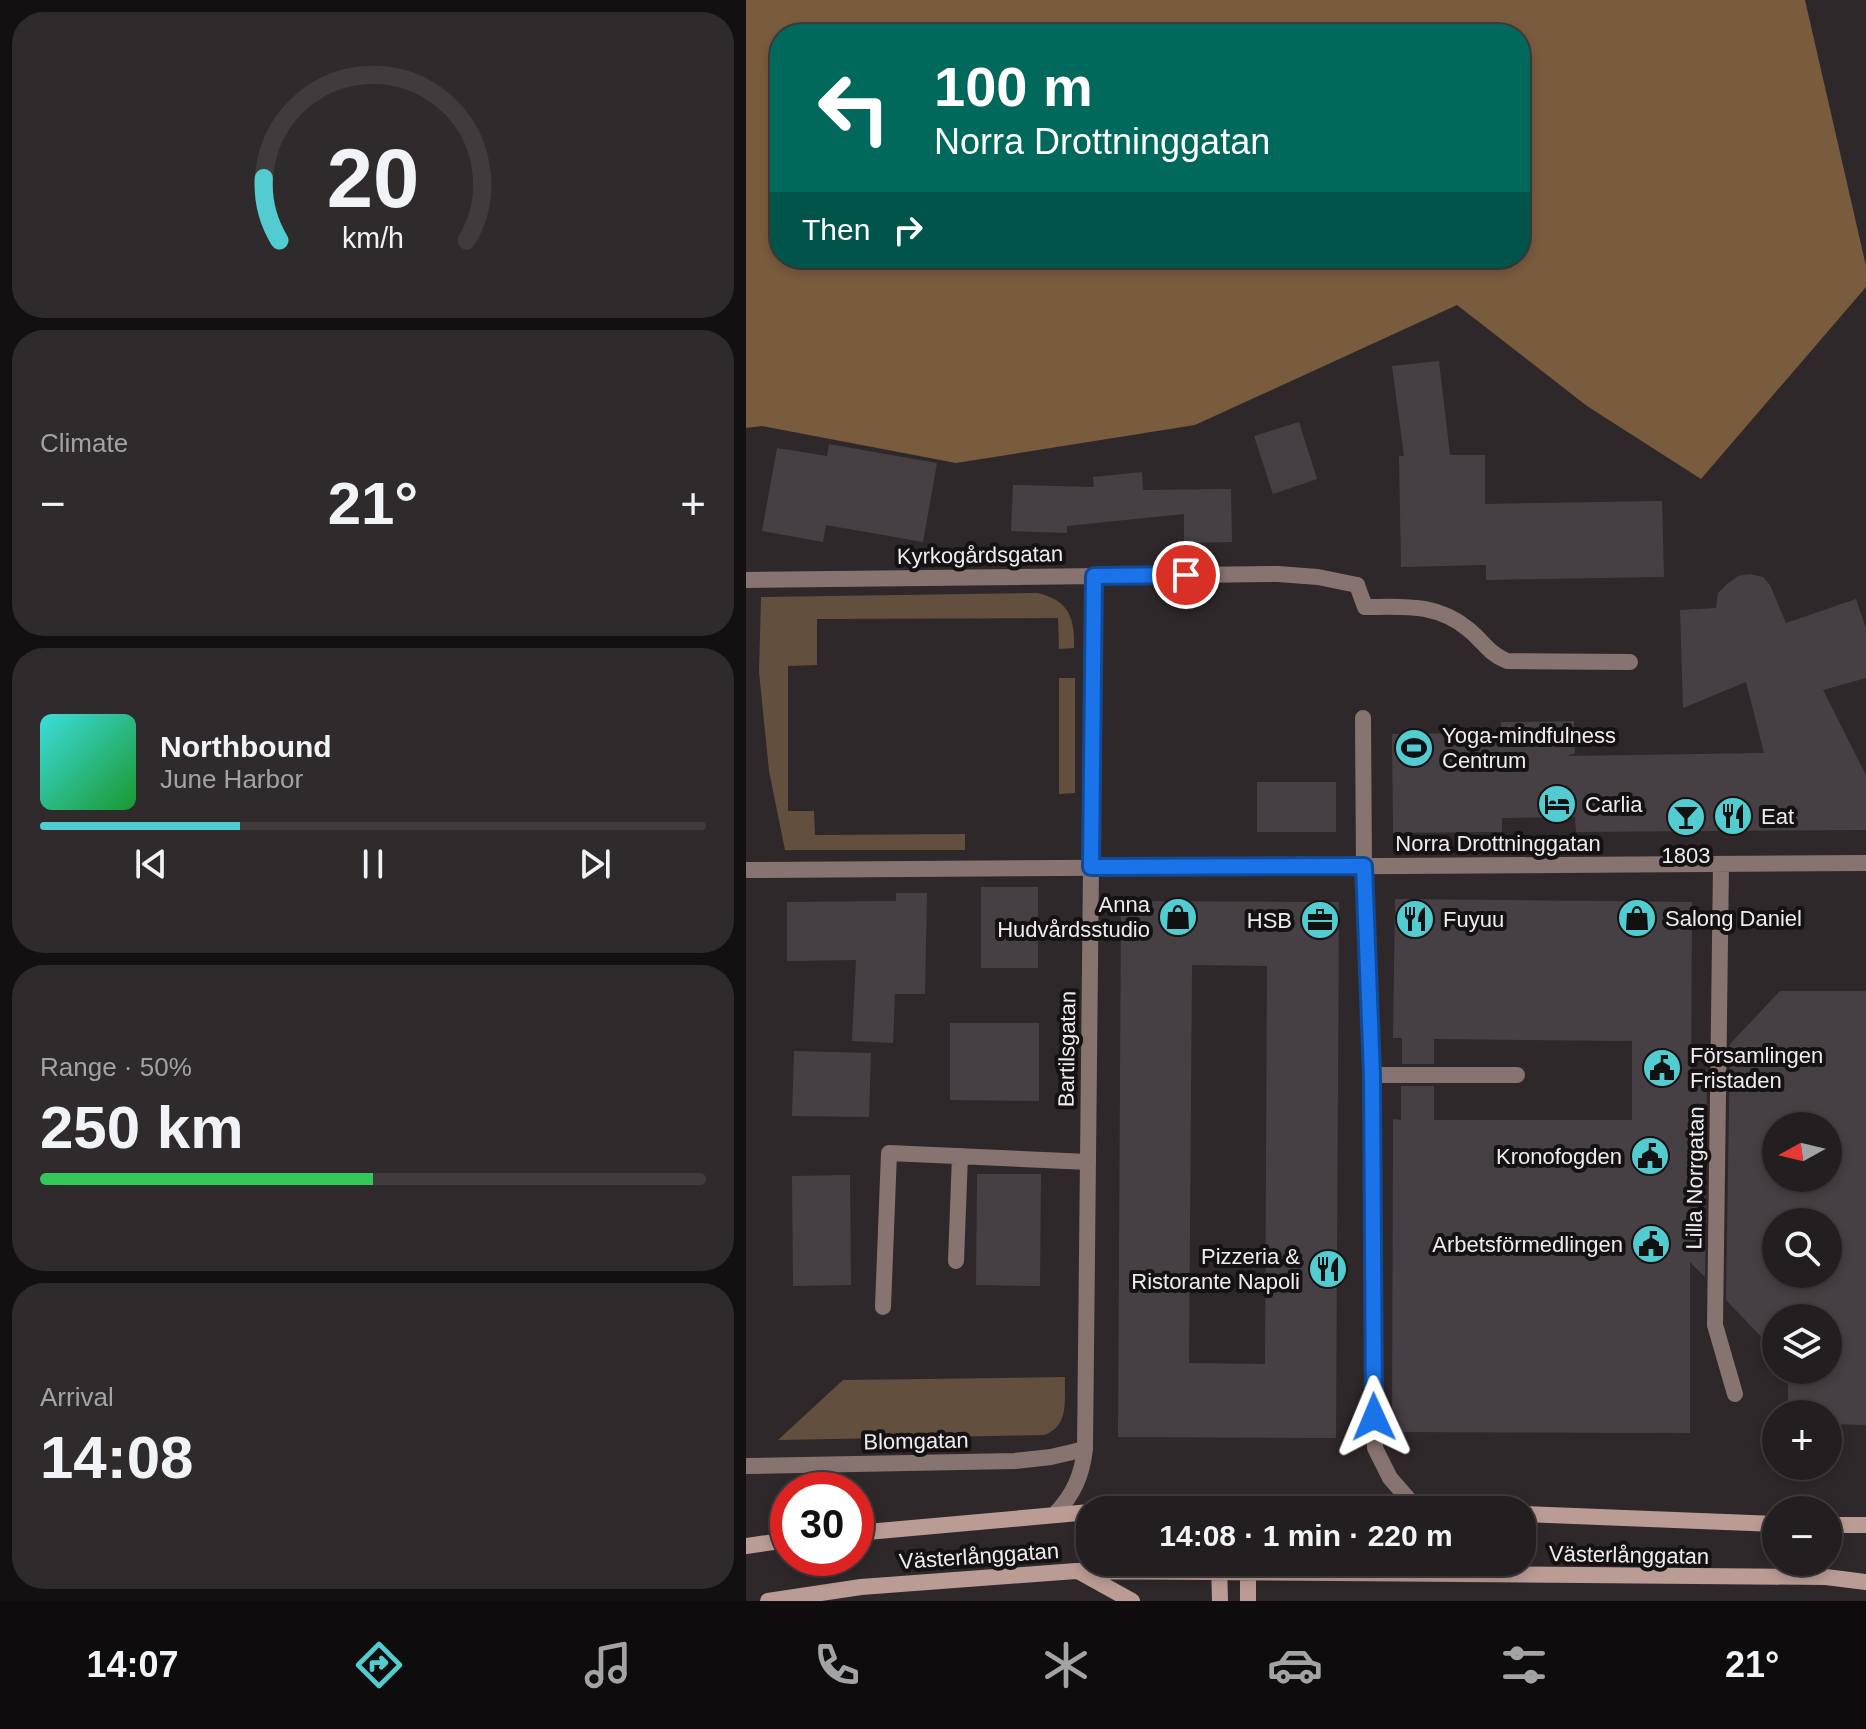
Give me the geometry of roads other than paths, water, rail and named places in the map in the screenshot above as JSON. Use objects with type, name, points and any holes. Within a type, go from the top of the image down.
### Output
[{"type":"main road","name":"Västerlånggatan","points":[[874,1531],[1076,1513]]},
{"type":"main road","name":"Västerlånggatan","points":[[1536,1515],[1762,1523]]},
{"type":"main road","points":[[1842,1525],[1866,1525]]},
{"type":"main road","points":[[746,1546],[770,1543]]},
{"type":"main road","name":"Västerlånggatan","points":[[768,1601],[861,1587],[1076,1571]]},
{"type":"main road","name":"Västerlånggatan","points":[[1536,1572],[1826,1577],[1866,1582]]},
{"type":"main road","points":[[1085,1576],[1132,1601]]},
{"type":"main road","points":[[1219,1576],[1220,1601]]},
{"type":"main road","points":[[1248,1576],[1248,1601]]},
{"type":"street","name":"Kyrkogårdsgatan","points":[[746,580],[1278,574],[1318,577],[1357,585],[1365,607],[1428,608],[1450,617],[1471,631],[1492,654],[1507,661],[1630,662]]},
{"type":"street","name":"Bartilsgatan","points":[[1055,1514],[1069,1500],[1077,1484],[1085,1449],[1094,576]]},
{"type":"street","points":[[1363,718],[1364,866],[1372,1075],[1375,1448],[1390,1478],[1406,1496]]},
{"type":"street","name":"Norra Drottninggatan","points":[[746,870],[1866,863]]},
{"type":"street","name":"Lilla Norrgatan","points":[[1721,864],[1715,1325],[1735,1394]]},
{"type":"street","points":[[1372,1075],[1517,1075]]},
{"type":"street","points":[[883,1307],[889,1153],[1088,1162]]},
{"type":"street","points":[[956,1261],[960,1156]]},
{"type":"street","name":"Blomgatan","points":[[746,1466],[1015,1461],[1085,1449]]},
{"type":"place","name":"Yoga-mindfulness Centrum","points":[[1414,748]]},
{"type":"place","name":"Carlia","points":[[1557,804]]},
{"type":"place","name":"Eat","points":[[1733,816]]},
{"type":"place","name":"1803","points":[[1686,817]]},
{"type":"place","name":"Anna Hudvårdsstudio","points":[[1178,917]]},
{"type":"place","name":"Salong Daniel","points":[[1637,918]]},
{"type":"place","name":"Fuyuu","points":[[1415,919]]},
{"type":"place","name":"HSB","points":[[1320,920]]},
{"type":"place","name":"Församlingen Fristaden","points":[[1662,1068]]},
{"type":"place","name":"Kronofogden","points":[[1650,1156]]},
{"type":"place","name":"Arbetsförmedlingen","points":[[1651,1244]]},
{"type":"place","name":"Pizzeria & Ristorante Napoli","points":[[1328,1269]]}]
